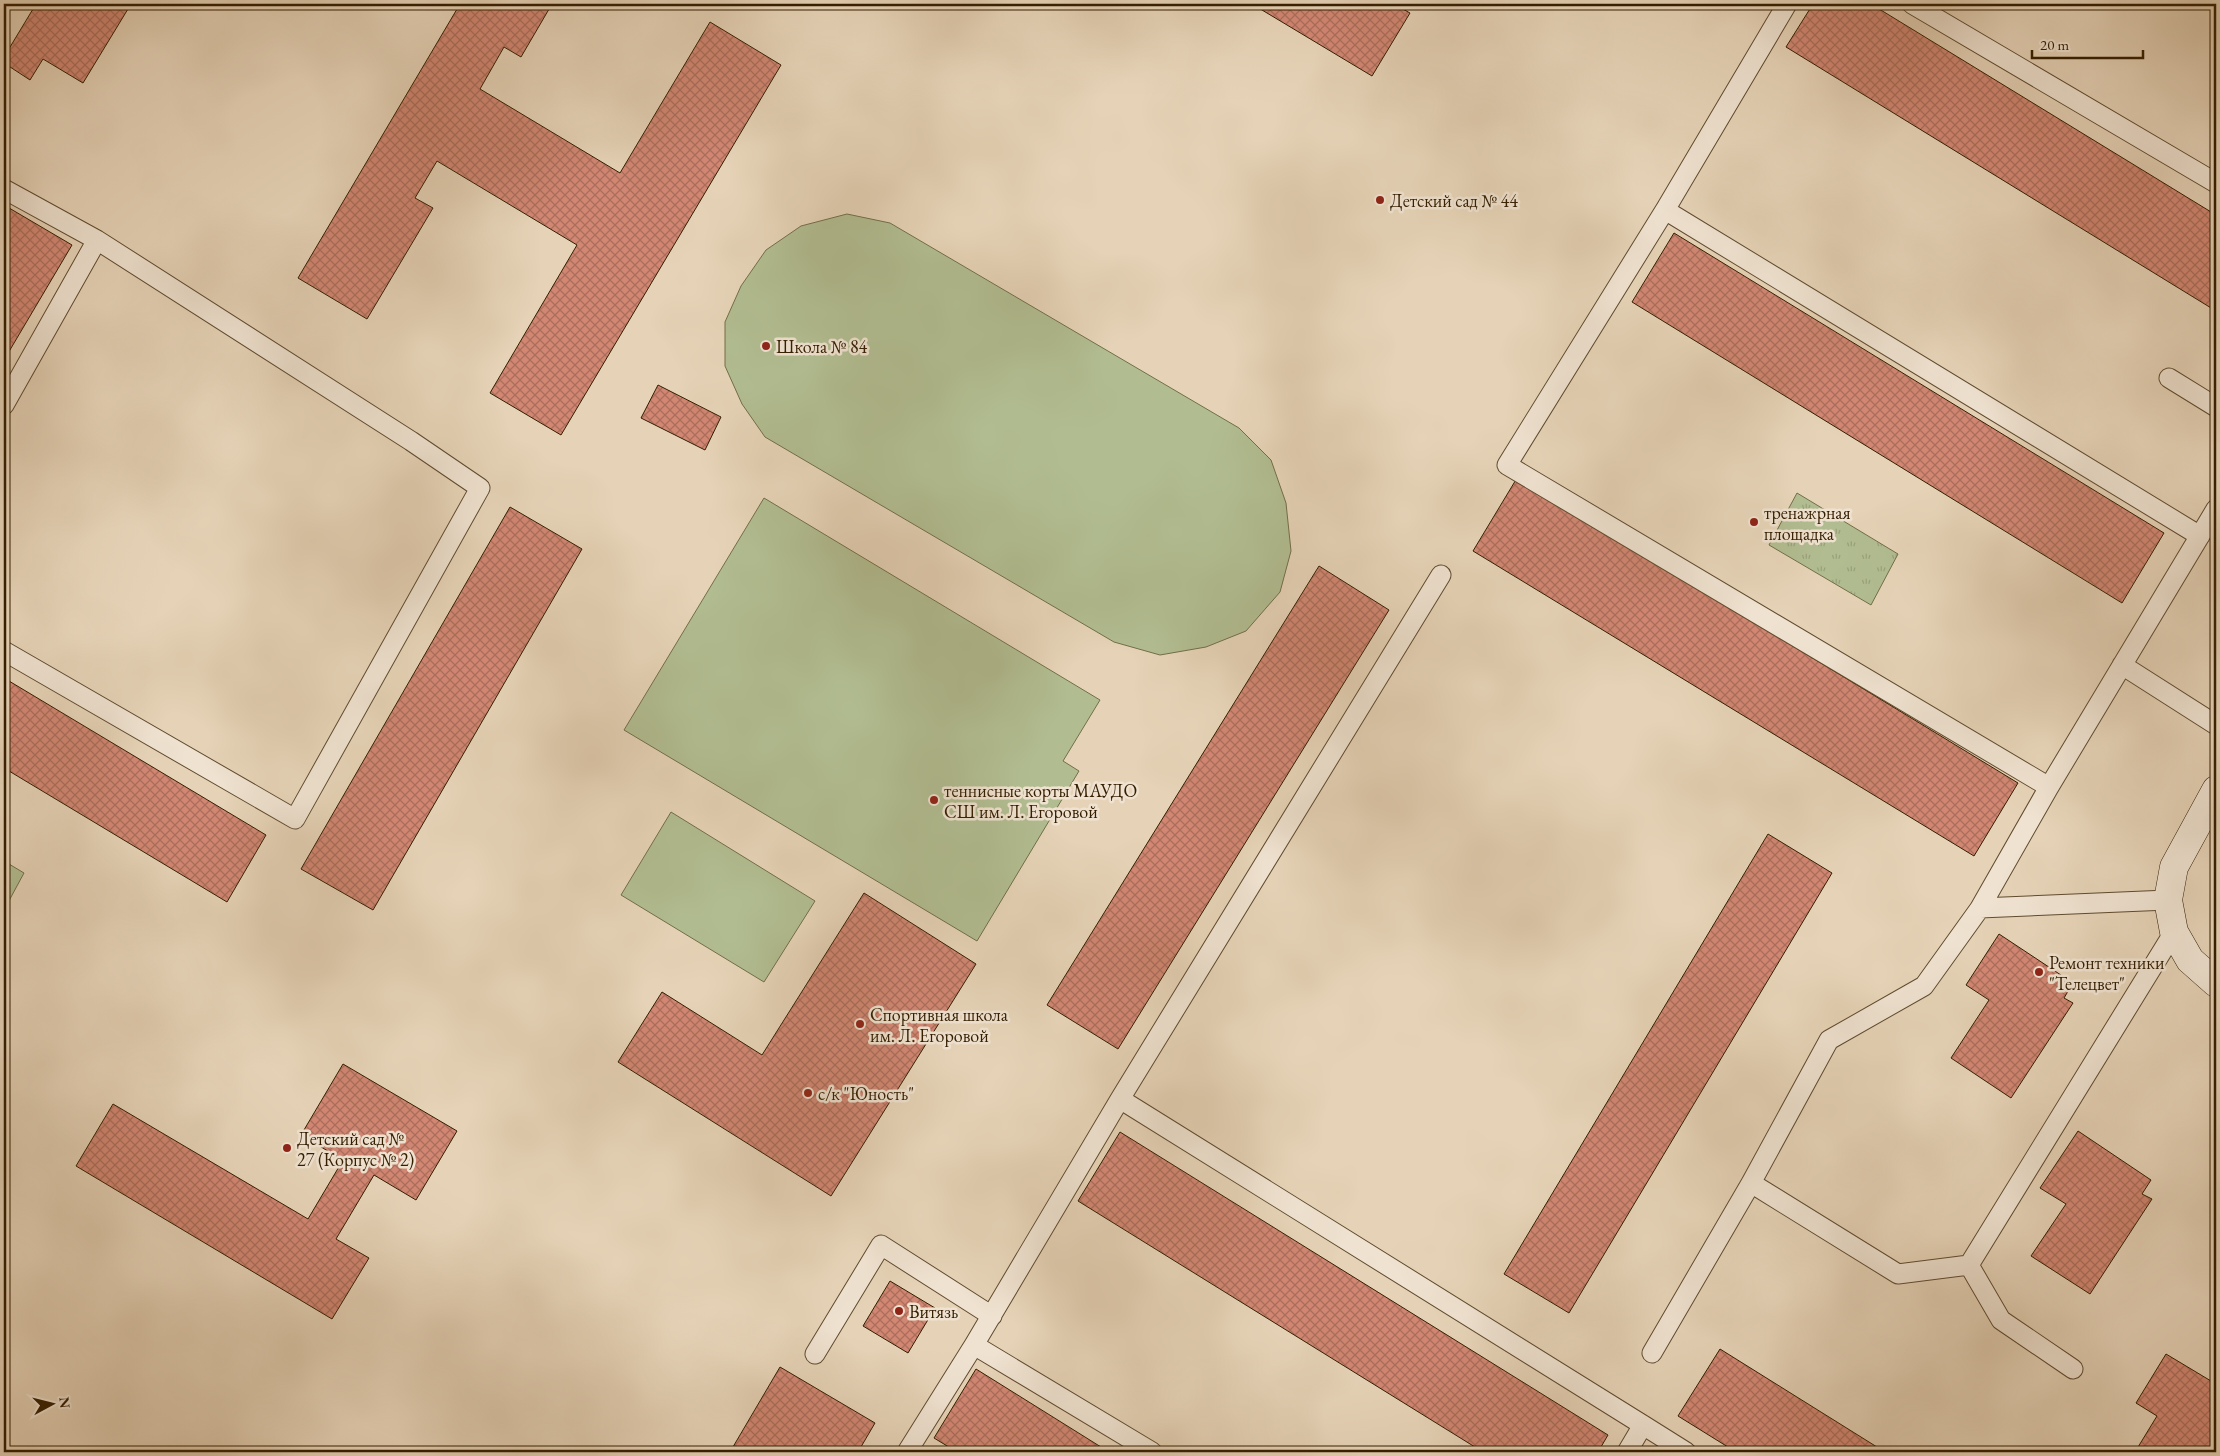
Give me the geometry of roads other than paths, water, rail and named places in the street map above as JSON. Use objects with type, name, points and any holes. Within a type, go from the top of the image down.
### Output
[{"type":"main road","points":[[2216,790],[2174,867],[2168,900],[2174,932],[2190,960],[2216,983]]},
{"type":"lane","points":[[1787,4],[1665,210],[1506,465],[2049,787]]},
{"type":"lane","points":[[1912,4],[2216,183]]},
{"type":"lane","points":[[4,189],[97,240],[411,441],[480,488],[435,565],[295,819],[4,651]]},
{"type":"lane","points":[[1665,210],[2200,536]]},
{"type":"lane","points":[[4,405],[97,240]]},
{"type":"lane","points":[[2169,378],[2216,407]]},
{"type":"lane","points":[[1652,1353],[1751,1183],[1829,1040],[1924,986],[1980,908],[2049,787],[2216,509]]},
{"type":"lane","points":[[907,1452],[992,1316],[1120,1099],[1441,575]]},
{"type":"lane","points":[[2122,665],[2216,725]]},
{"type":"lane","points":[[1980,908],[2168,900]]},
{"type":"lane","points":[[1969,1265],[2174,932]]},
{"type":"lane","points":[[1120,1099],[1686,1452]]},
{"type":"lane","points":[[1751,1183],[1898,1274],[1969,1265]]},
{"type":"lane","points":[[815,1354],[881,1245],[992,1316]]},
{"type":"lane","points":[[1969,1265],[2001,1320],[2073,1369]]},
{"type":"lane","points":[[974,1345],[1152,1452]]},
{"type":"lane","points":[[1627,1452],[1642,1425]]},
{"type":"place","name":"Детский сад № 44","points":[[1380,200]]},
{"type":"place","name":"Школа № 84","points":[[766,346]]},
{"type":"place","name":"тренажрная площадка","points":[[1754,522]]},
{"type":"place","name":"теннисные корты МАУДО СШ им. Л. Егоровой","points":[[934,800]]},
{"type":"place","name":"Ремонт техники \"Телецвет\"","points":[[2039,972]]},
{"type":"place","name":"Спортивная школа им. Л. Егоровой","points":[[860,1024]]},
{"type":"place","name":"с/к \"Юность\"","points":[[808,1093]]},
{"type":"place","name":"Детский сад № 27 (Корпус № 2)","points":[[287,1148]]},
{"type":"place","name":"Витязь","points":[[899,1311]]}]
